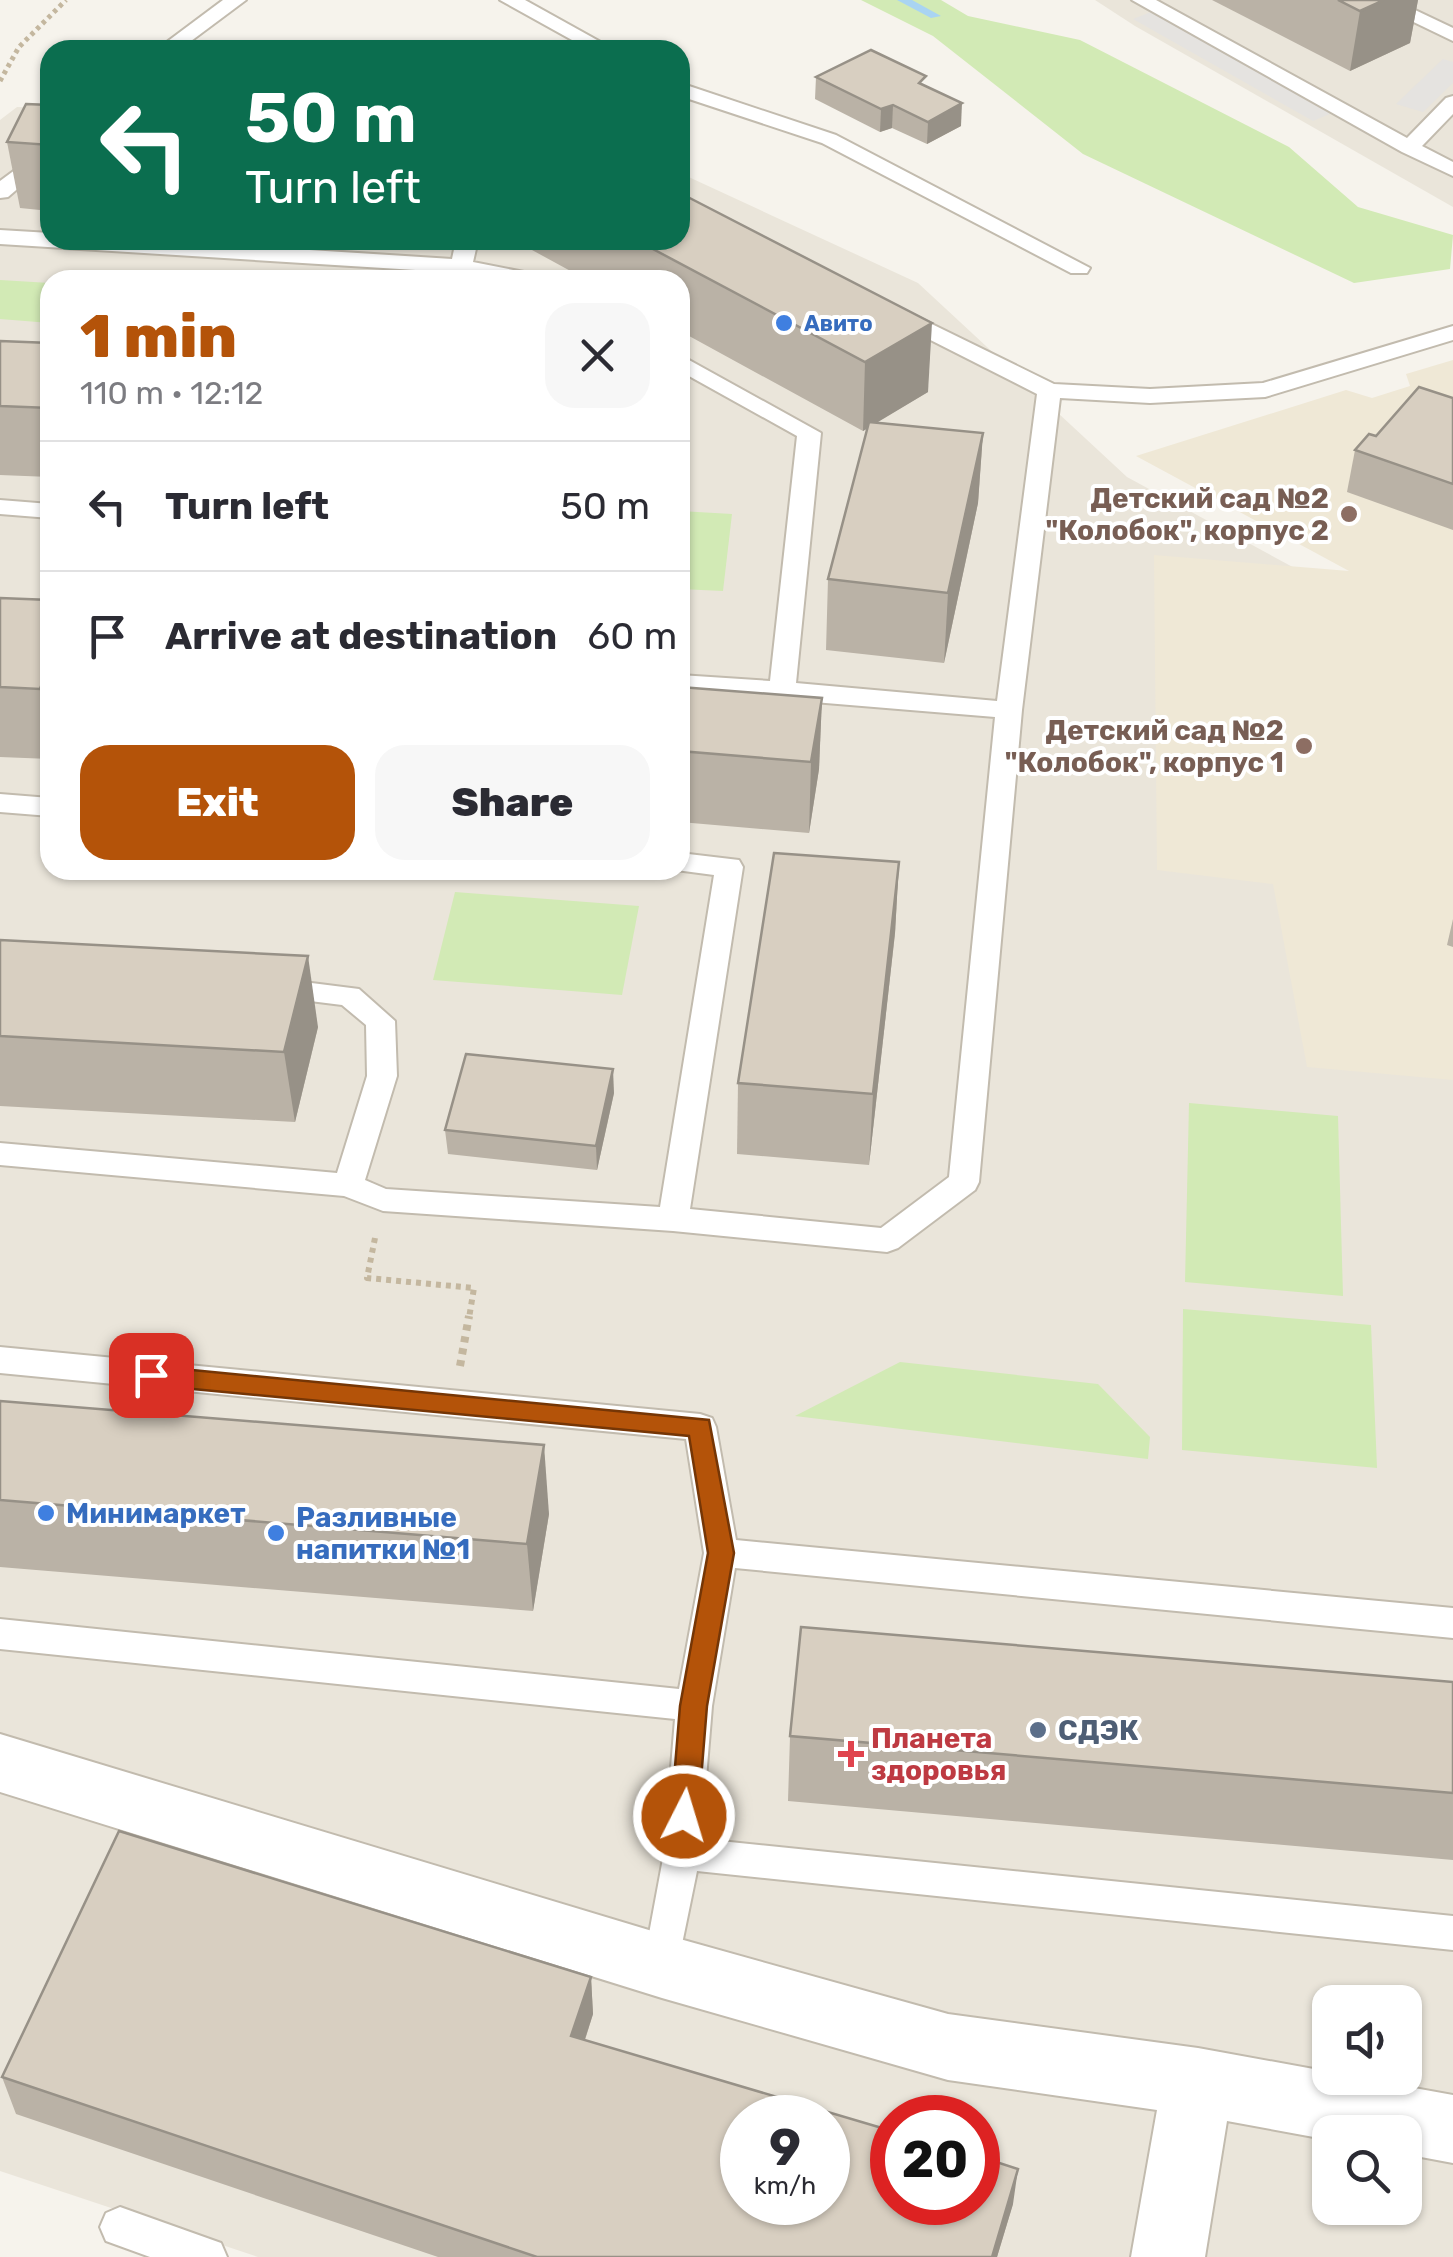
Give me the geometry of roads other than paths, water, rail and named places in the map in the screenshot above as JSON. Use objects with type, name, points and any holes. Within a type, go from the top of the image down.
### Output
[{"type":"street","points":[[0,1763],[662,1966],[948,2047],[1198,2082],[1453,2130]]},
{"type":"street","points":[[1168,2257],[1198,2082]]},
{"type":"lane","points":[[180,40],[236,0]]},
{"type":"lane","points":[[510,0],[586,40]]},
{"type":"lane","points":[[1142,0],[1453,170]]},
{"type":"lane","points":[[1378,0],[1453,35]]},
{"type":"lane","points":[[690,92],[829,139],[1079,268]]},
{"type":"lane","points":[[1409,148],[1453,102]]},
{"type":"lane","points":[[0,192],[40,158]]},
{"type":"lane","points":[[0,237],[40,239]]},
{"type":"lane","points":[[174,250],[421,270]]},
{"type":"lane","points":[[870,300],[1049,391],[1150,396],[1265,390],[1453,333]]},
{"type":"lane","points":[[690,367],[809,432],[782,690]]},
{"type":"lane","points":[[0,1154],[348,1185],[383,1200],[673,1220],[887,1240],[964,1182],[1008,710],[1049,391]]},
{"type":"lane","points":[[0,507],[40,510]]},
{"type":"lane","points":[[690,684],[1008,710]]},
{"type":"lane","points":[[0,803],[40,806]]},
{"type":"lane","points":[[673,1220],[729,867],[690,863]]},
{"type":"lane","points":[[252,986],[349,996],[380,1021],[382,1076],[348,1185]]},
{"type":"lane","points":[[0,1360],[700,1427],[721,1553],[694,1706],[682,1853],[662,1966]]},
{"type":"lane","points":[[721,1553],[1453,1623]]},
{"type":"lane","points":[[0,1634],[694,1706]]},
{"type":"lane","points":[[682,1853],[1453,1932]]},
{"type":"lane","points":[[120,2228],[207,2257]]},
{"type":"waterway","points":[[903,0],[935,16]]},
{"type":"place","name":"Авито","points":[[784,323]]},
{"type":"place","name":"Детский сад №2 \"Колобок\", корпус 2","points":[[1349,514]]},
{"type":"place","name":"Детский сад №2 \"Колобок\", корпус 1","points":[[1304,746]]},
{"type":"place","name":"Минимаркет","points":[[46,1513]]},
{"type":"place","name":"Разливные напитки №1","points":[[276,1533]]},
{"type":"place","name":"СДЭК","points":[[1038,1730]]},
{"type":"place","name":"Планета здоровья","points":[[851,1754]]}]
